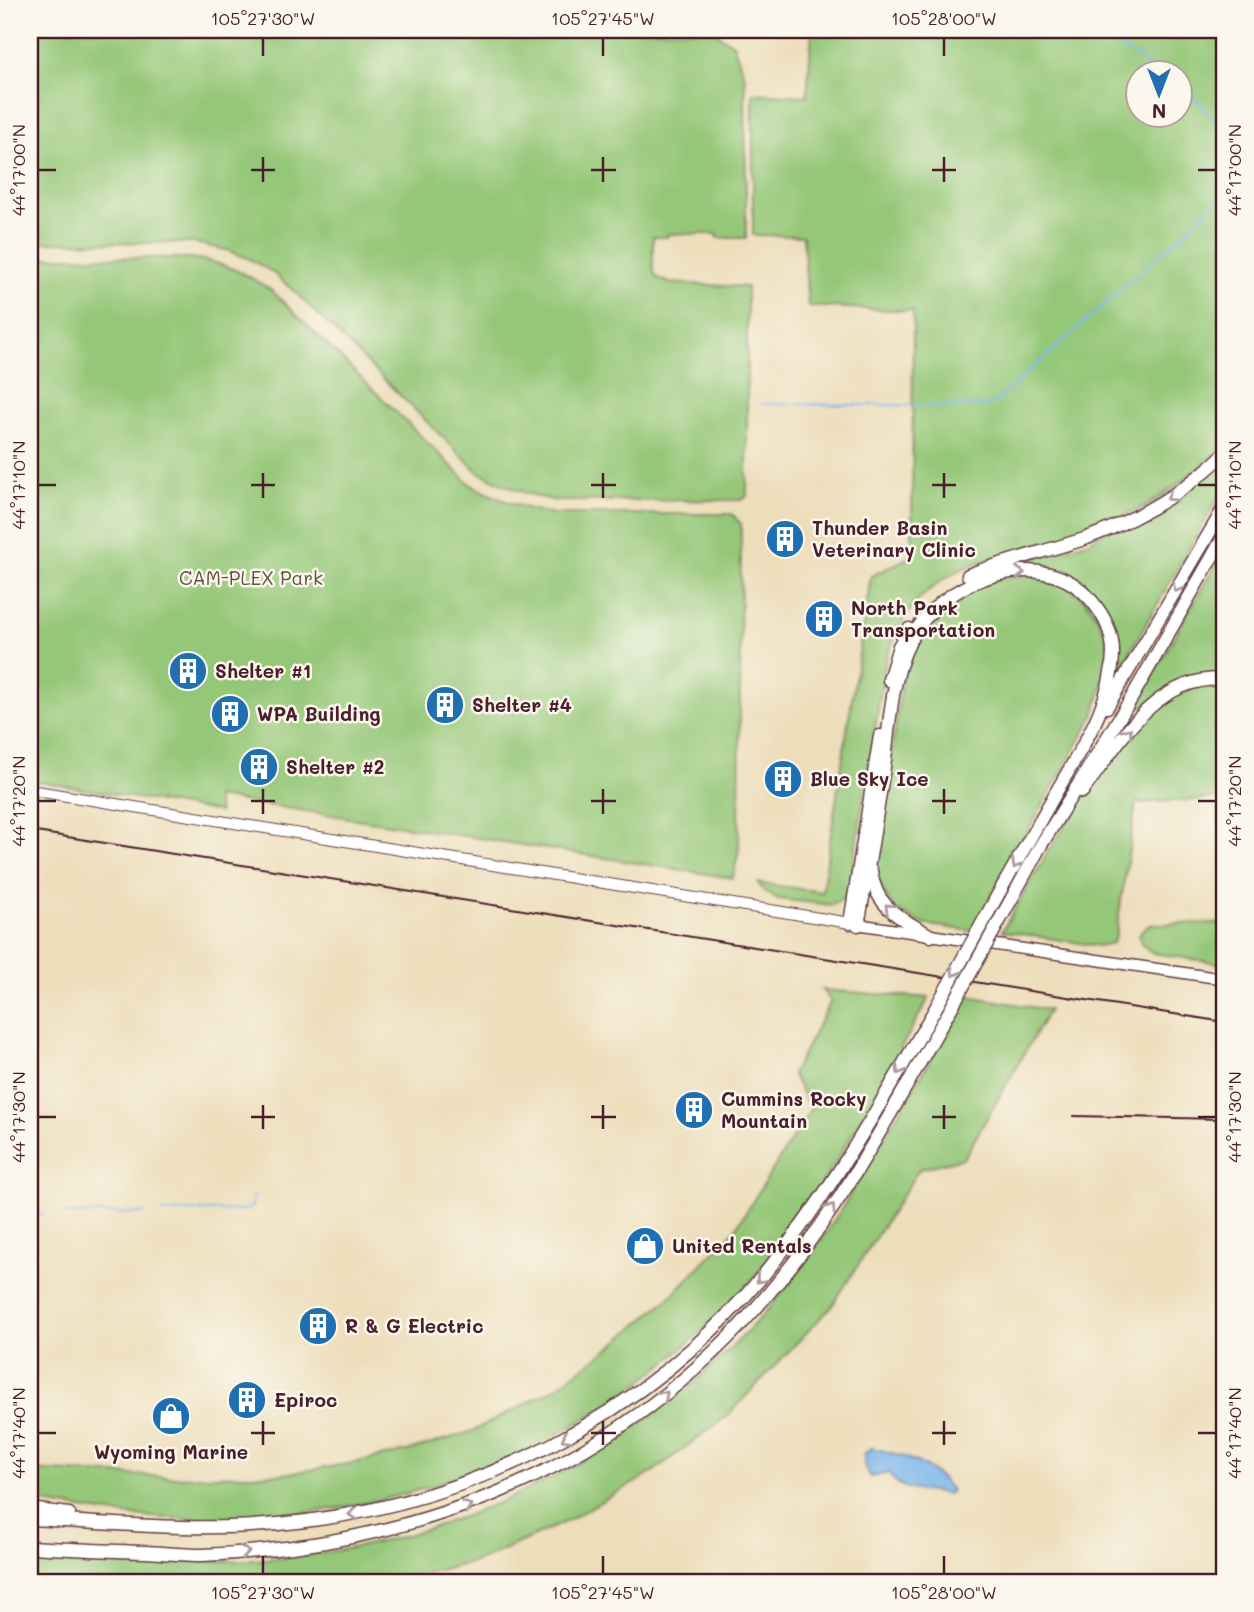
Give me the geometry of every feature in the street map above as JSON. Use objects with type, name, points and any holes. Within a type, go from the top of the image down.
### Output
[{"type":"highway","points":[[854,924],[892,664],[912,622],[926,606],[965,577],[993,565],[1085,538],[1124,523],[1180,491],[1224,454]]},
{"type":"highway","points":[[30,1519],[244,1527],[357,1514],[397,1504],[451,1489],[504,1469],[580,1430],[631,1397],[712,1330],[769,1269],[849,1157],[1006,894],[1224,508]]},
{"type":"highway","points":[[1036,841],[1131,699],[1224,536]]},
{"type":"highway","points":[[854,924],[870,862],[900,667],[917,630],[930,613],[966,585],[1004,573],[1048,574],[1071,582],[1100,610],[1108,627],[1113,651],[1111,675],[1100,709],[1036,841]]},
{"type":"highway","points":[[1036,841],[1141,715],[1167,692],[1191,682],[1211,678],[1224,679]]},
{"type":"highway","points":[[870,862],[873,883],[880,899],[893,914],[931,936]]},
{"type":"highway","points":[[30,1555],[199,1555],[315,1544],[409,1525],[457,1510],[540,1474],[589,1447],[654,1403],[728,1338],[770,1293],[812,1237],[859,1165],[950,1010],[1006,894]]},
{"type":"highway","points":[[30,1509],[170,1526]]},
{"type":"highway","points":[[30,1547],[199,1555]]},
{"type":"main road","points":[[30,790],[854,924],[1224,979]]},
{"type":"green space","points":[[30,30],[710,30],[733,44],[745,78],[746,238],[718,238],[717,234],[668,234],[667,237],[653,237],[653,268],[656,277],[669,283],[747,287],[747,496],[742,500],[557,501],[516,489],[477,471],[296,293],[272,272],[247,258],[195,243],[30,242]]},
{"type":"green space","points":[[812,30],[1216,30],[1224,43],[1224,445],[1192,474],[1139,508],[1101,526],[971,565],[933,587],[916,603],[902,623],[886,659],[850,885],[843,899],[832,905],[778,899],[764,891],[758,883],[822,892],[871,576],[912,556],[913,311],[808,306],[803,236],[753,235],[753,93],[807,96]]},
{"type":"green space","name":"CAM-PLEX Park","points":[[30,257],[191,258],[223,265],[253,279],[272,291],[471,485],[512,503],[555,514],[732,514],[741,524],[739,849],[733,878],[216,797],[219,812],[30,780]]},
{"type":"green space","points":[[1224,461],[1224,488],[1112,683],[1111,629],[1055,570],[1034,565],[1035,557],[1087,542]]},
{"type":"green space","points":[[1224,550],[1224,674],[1192,679],[1145,707],[1136,704]]},
{"type":"green space","points":[[1026,575],[1046,577],[1086,599],[1106,633],[1109,660],[1094,715],[971,931],[922,924],[893,908],[876,879],[876,859],[902,680],[913,648],[941,609],[967,590],[983,583]]},
{"type":"green space","points":[[1224,682],[1224,798],[1136,803],[1113,943],[1099,946],[1002,931],[1050,848],[1141,716],[1182,688]]},
{"type":"green space","points":[[1224,923],[1224,964],[1153,953],[1142,945],[1139,935],[1151,924]]},
{"type":"green space","points":[[822,990],[929,998],[845,1146],[790,1231],[729,1304],[660,1367],[584,1419],[502,1460],[415,1491],[324,1510],[231,1519],[136,1516],[30,1501],[30,1470],[172,1477],[284,1474],[412,1450],[473,1431],[554,1389],[611,1347],[670,1297],[734,1231],[811,1109],[792,1074],[831,1001]]},
{"type":"green space","points":[[968,996],[1049,1010],[964,1158],[919,1169],[832,1306],[727,1416],[650,1474],[563,1523],[478,1561],[387,1582],[30,1582],[30,1558],[173,1562],[244,1560],[315,1554],[384,1541],[452,1521],[517,1494],[580,1462],[640,1424],[696,1380],[747,1332],[793,1279],[847,1199]]},
{"type":"water","points":[[872,1448],[916,1462],[943,1480],[951,1490],[948,1494],[907,1488],[894,1480],[889,1473],[871,1477],[864,1465],[864,1454]]},
{"type":"waterway","points":[[1089,30],[1094,34],[1101,30]]},
{"type":"waterway","points":[[1113,30],[1119,47],[1141,60]]},
{"type":"waterway","points":[[1194,98],[1224,130]]},
{"type":"waterway","points":[[761,404],[983,406],[994,403],[1184,233],[1224,193]]},
{"type":"waterway","points":[[163,1212],[247,1210],[252,1206],[252,1198],[255,1197]]},
{"type":"waterway","points":[[65,1214],[145,1213]]},
{"type":"waterway","points":[[30,1214],[43,1214]]},
{"type":"railway","points":[[30,831],[1224,1022]]},
{"type":"railway","points":[[1073,1116],[1224,1119]]},
{"type":"place","name":"Thunder Basin Veterinary Clinic","points":[[785,539]]},
{"type":"place","name":"North Park Transportation","points":[[824,619]]},
{"type":"place","name":"Shelter #1","points":[[188,671]]},
{"type":"place","name":"Shelter #4","points":[[445,705]]},
{"type":"place","name":"WPA Building","points":[[230,714]]},
{"type":"place","name":"Shelter #2","points":[[259,767]]},
{"type":"place","name":"Blue Sky Ice","points":[[783,779]]},
{"type":"place","name":"Cummins Rocky Mountain","points":[[694,1110]]},
{"type":"place","name":"United Rentals","points":[[645,1246]]},
{"type":"place","name":"R & G Electric","points":[[318,1326]]},
{"type":"place","name":"Epiroc","points":[[247,1400]]},
{"type":"place","name":"Wyoming Marine","points":[[171,1416]]}]
